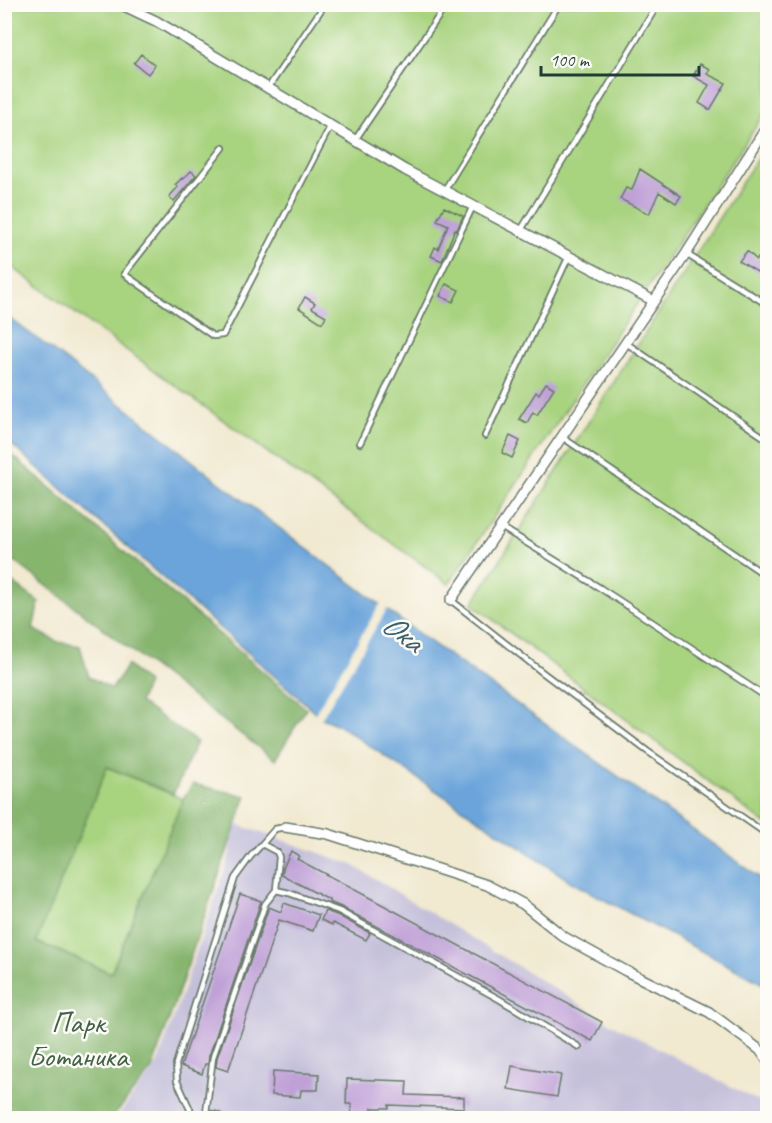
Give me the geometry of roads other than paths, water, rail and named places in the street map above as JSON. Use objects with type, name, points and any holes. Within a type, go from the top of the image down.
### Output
[{"type":"street","points":[[120,4],[156,21],[405,170],[654,301]]},
{"type":"street","points":[[451,600],[686,254],[768,125]]},
{"type":"street","points":[[285,827],[328,834],[487,885],[523,904],[564,937],[709,1012],[760,1050],[768,1061]]},
{"type":"lane","points":[[4,12],[10,4]]},
{"type":"lane","points":[[268,88],[325,4]]},
{"type":"lane","points":[[355,140],[447,4]]},
{"type":"lane","points":[[444,190],[559,4]]},
{"type":"lane","points":[[520,231],[658,4]]},
{"type":"lane","points":[[223,148],[124,274],[213,336],[223,335],[331,125]]},
{"type":"lane","points":[[360,443],[473,206]]},
{"type":"lane","points":[[686,254],[768,304]]},
{"type":"lane","points":[[484,436],[568,256]]},
{"type":"lane","points":[[626,343],[768,440]]},
{"type":"lane","points":[[562,437],[768,577]]},
{"type":"lane","points":[[501,527],[600,588],[768,698]]},
{"type":"lane","points":[[451,600],[646,751],[768,835]]},
{"type":"lane","points":[[222,1119],[218,1115],[206,1113],[195,1119],[177,1081],[176,1065],[235,878],[275,829],[285,827]]},
{"type":"lane","points":[[206,1113],[213,1057],[265,904],[276,890],[278,852],[262,844]]},
{"type":"lane","points":[[276,890],[339,911],[500,999],[579,1047]]},
{"type":"water","name":"Ока","points":[[4,314],[407,625],[767,883],[767,986],[573,883],[340,726],[322,718],[5,439]]},
{"type":"park label","name":"Парк Ботаника","points":[[78,1039]]}]
